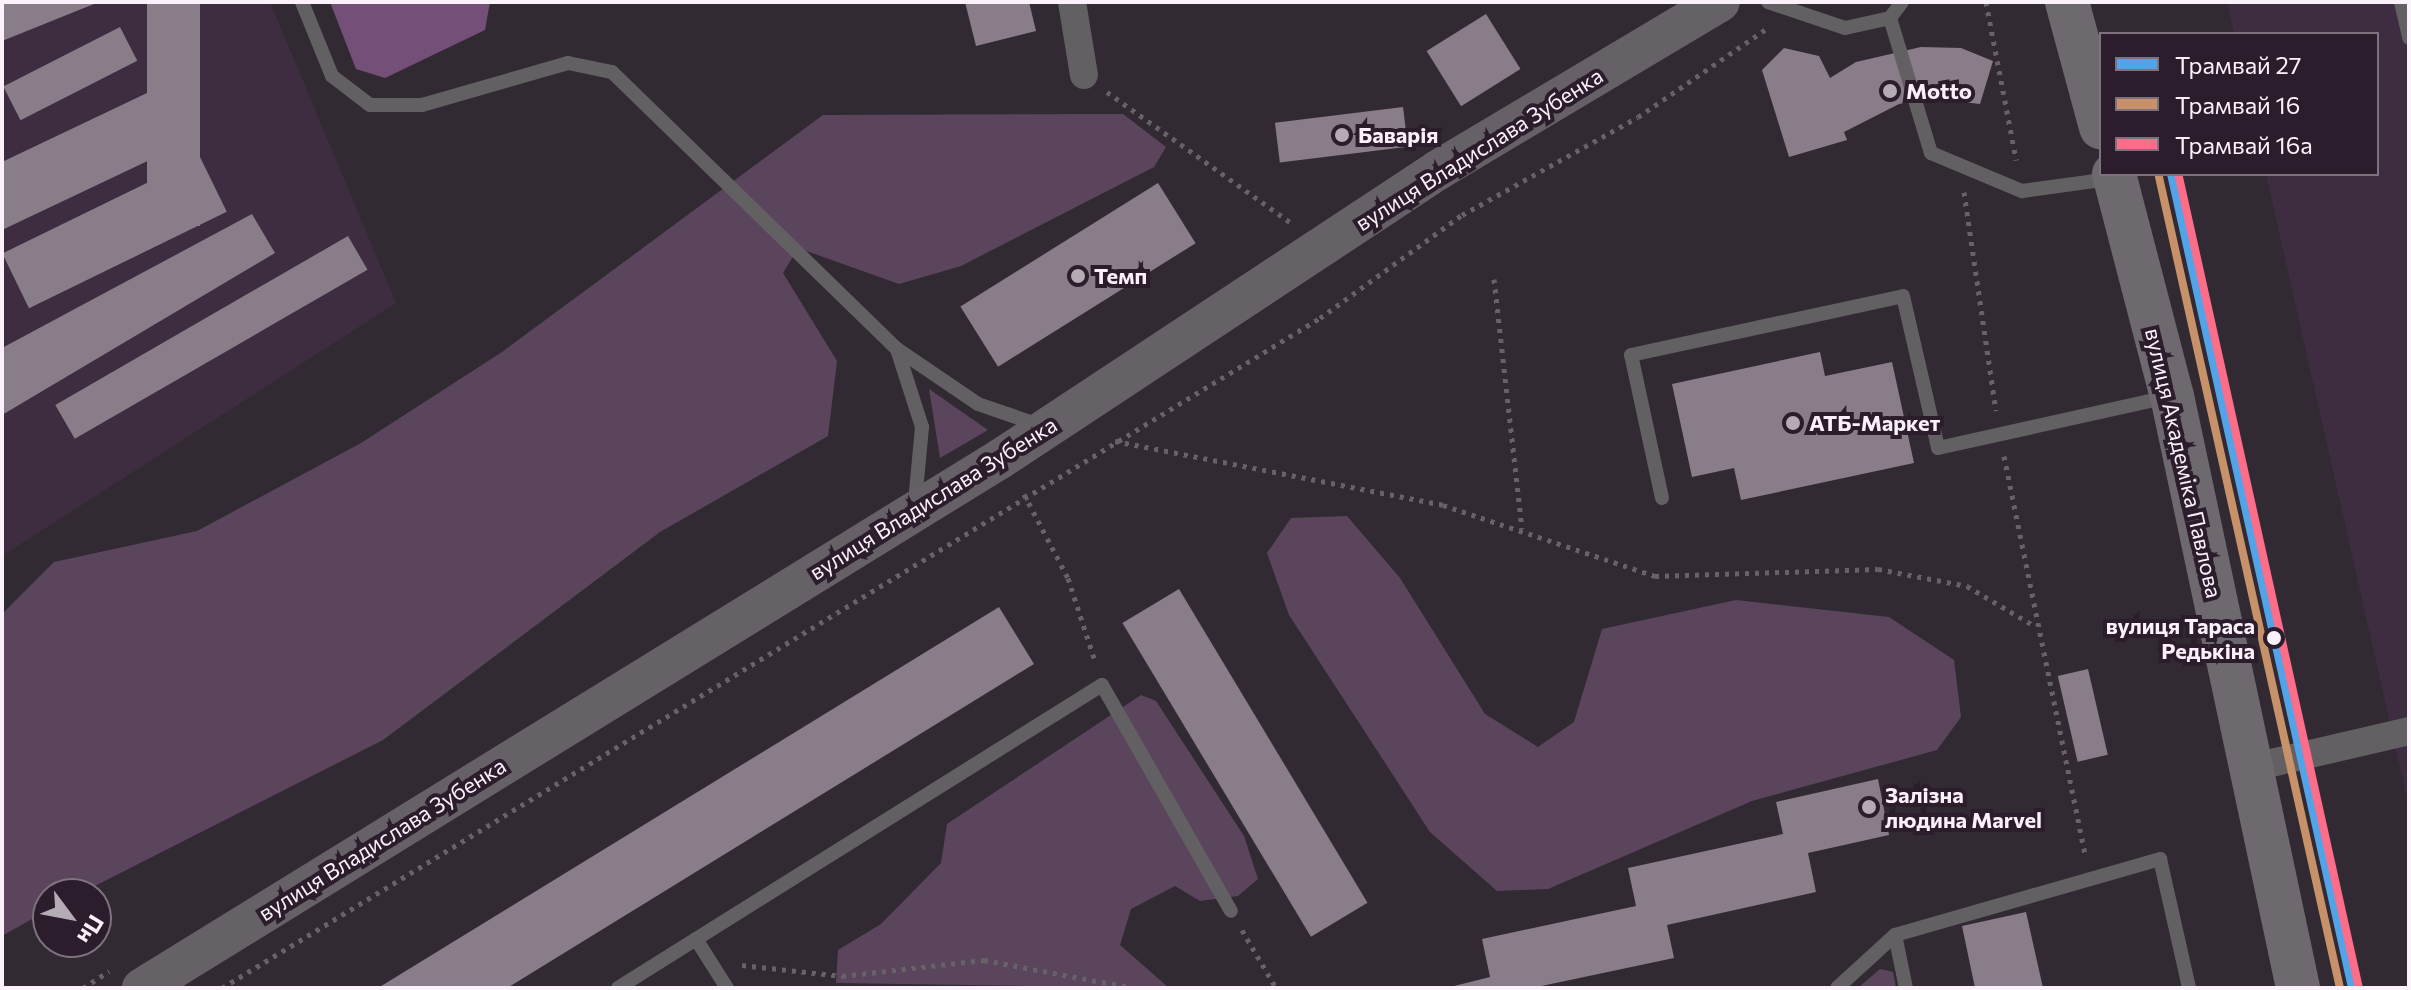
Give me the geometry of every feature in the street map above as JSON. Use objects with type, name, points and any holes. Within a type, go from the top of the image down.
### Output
[{"type":"main road","points":[[2067,2],[2099,120]]},
{"type":"main road","name":"вулиця Академіка Павлова","points":[[2115,176],[2172,396],[2298,988]]},
{"type":"street","points":[[1072,2],[1084,75]]},
{"type":"street","name":"вулиця Владислава Зубенка","points":[[168,981],[1000,459],[1325,246],[1720,2]]},
{"type":"street","points":[[2250,768],[2409,731]]},
{"type":"lane","points":[[302,2],[332,76],[370,105],[422,105],[544,67],[591,63],[630,85],[822,268],[897,349],[978,404],[1048,427]]},
{"type":"lane","points":[[1768,2],[1790,13],[1845,28],[1890,18],[1902,2]]},
{"type":"lane","points":[[2401,2],[2409,38]]},
{"type":"lane","points":[[1890,18],[1931,153],[2022,191],[2115,176]]},
{"type":"lane","points":[[1662,498],[1631,355],[1903,296],[1938,448],[2172,396]]},
{"type":"lane","points":[[897,349],[922,427],[913,512]]},
{"type":"lane","points":[[618,988],[1102,685],[1231,911]]},
{"type":"lane","points":[[1837,988],[1895,935],[2160,859],[2189,988]]},
{"type":"lane","points":[[1895,935],[1906,988]]},
{"type":"lane","points":[[696,939],[727,988]]},
{"type":"path","points":[[222,988],[1025,495],[1320,318],[1462,215],[1638,117],[1790,13]]},
{"type":"path","points":[[1084,75],[1325,246]]},
{"type":"path","points":[[1494,279],[1522,528]]},
{"type":"path","points":[[1114,441],[1522,528],[1655,576],[1893,572],[1967,586],[2033,625]]},
{"type":"path","points":[[1000,459],[1025,495],[1068,578],[1102,685]]},
{"type":"path","points":[[1231,911],[1276,988]]},
{"type":"path","points":[[710,962],[842,976],[984,960],[1133,988]]},
{"type":"shaded area","points":[[2,2],[270,2],[396,303],[2,556]]},
{"type":"shaded area","points":[[330,2],[490,2],[485,30],[385,78],[356,69]]},
{"type":"shaded area","points":[[2227,2],[2409,2],[2409,807],[2266,176],[2379,176],[2379,32],[2234,32]]},
{"type":"shaded area","points":[[1123,114],[1166,147],[1154,167],[961,266],[899,284],[798,248],[783,273],[837,361],[828,436],[660,532],[383,740],[111,878],[32,878],[32,919],[2,936],[2,614],[54,562],[197,531],[361,443],[502,352],[823,115]]},
{"type":"shaded area","points":[[929,389],[988,430],[940,458]]},
{"type":"shaded area","points":[[1347,516],[1400,578],[1485,714],[1538,747],[1574,722],[1602,629],[1736,600],[1889,617],[1954,660],[1961,717],[1937,750],[1752,801],[1548,889],[1497,891],[1430,832],[1289,615],[1267,553],[1291,518]]},
{"type":"shaded area","points":[[1141,695],[1156,701],[1244,836],[1258,879],[1238,896],[1200,901],[1175,886],[1131,909],[1120,945],[1169,988],[836,983],[838,950],[881,924],[941,863],[947,824]]},
{"type":"shaded area","points":[[1880,969],[1893,972],[1896,988],[1858,988]]},
{"type":"building","points":[[2,2],[99,2],[2,41]]},
{"type":"building","points":[[147,2],[200,2],[200,226],[147,226]]},
{"type":"building","points":[[965,2],[1029,2],[1036,31],[976,46]]},
{"type":"building","points":[[1486,14],[1520,69],[1461,106],[1427,51]]},
{"type":"building","points":[[120,27],[137,61],[21,120],[3,86]]},
{"type":"building","points":[[1921,47],[1961,48],[1993,61],[1980,104],[1928,98],[1899,104],[1844,132],[1847,140],[1789,157],[1762,70],[1784,48],[1819,56],[1830,78],[1856,62]]},
{"type":"building","points":[[168,83],[194,139],[2,230],[2,162]]},
{"type":"building","name":"Баварія","points":[[1403,107],[1408,147],[1280,162],[1275,123]]},
{"type":"building","points":[[200,157],[227,212],[29,308],[2,253]]},
{"type":"building","name":"Темп","points":[[1158,183],[1196,243],[998,367],[960,306]]},
{"type":"building","points":[[252,214],[275,253],[2,415],[2,348]]},
{"type":"building","points":[[348,236],[368,270],[75,439],[55,405]]},
{"type":"building","name":"АТБ-Маркет","points":[[1820,352],[1825,376],[1892,362],[1914,463],[1741,500],[1734,468],[1692,477],[1672,384]]},
{"type":"building","points":[[1179,589],[1368,903],[1311,937],[1122,623]]},
{"type":"building","points":[[999,607],[1034,664],[507,988],[378,988]]},
{"type":"building","points":[[2088,669],[2108,755],[2078,762],[2058,676]]},
{"type":"building","points":[[1878,779],[1889,835],[1808,853],[1816,892],[1667,925],[1674,958],[1532,988],[1446,988],[1490,977],[1482,939],[1636,906],[1628,868],[1783,834],[1776,802]]},
{"type":"building","points":[[2026,912],[2043,988],[1975,988],[1962,926]]},
{"type":"tram line","name":"27","points":[[2171,176],[2352,988]]},
{"type":"tram line","name":"16","points":[[2159,177],[2340,988]]},
{"type":"tram line","name":"16a","points":[[2179,177],[2359,988]]},
{"type":"place","name":"Motto","points":[[1890,91]]},
{"type":"place","name":"Баварія","points":[[1342,135]]},
{"type":"place","name":"Темп","points":[[1078,276]]},
{"type":"place","name":"АТБ-Маркет","points":[[1793,423]]},
{"type":"place","name":"вулиця Тараса Редькіна","points":[[2274,638]]},
{"type":"place","name":"Залізна людина Marvel","points":[[1869,807]]}]
